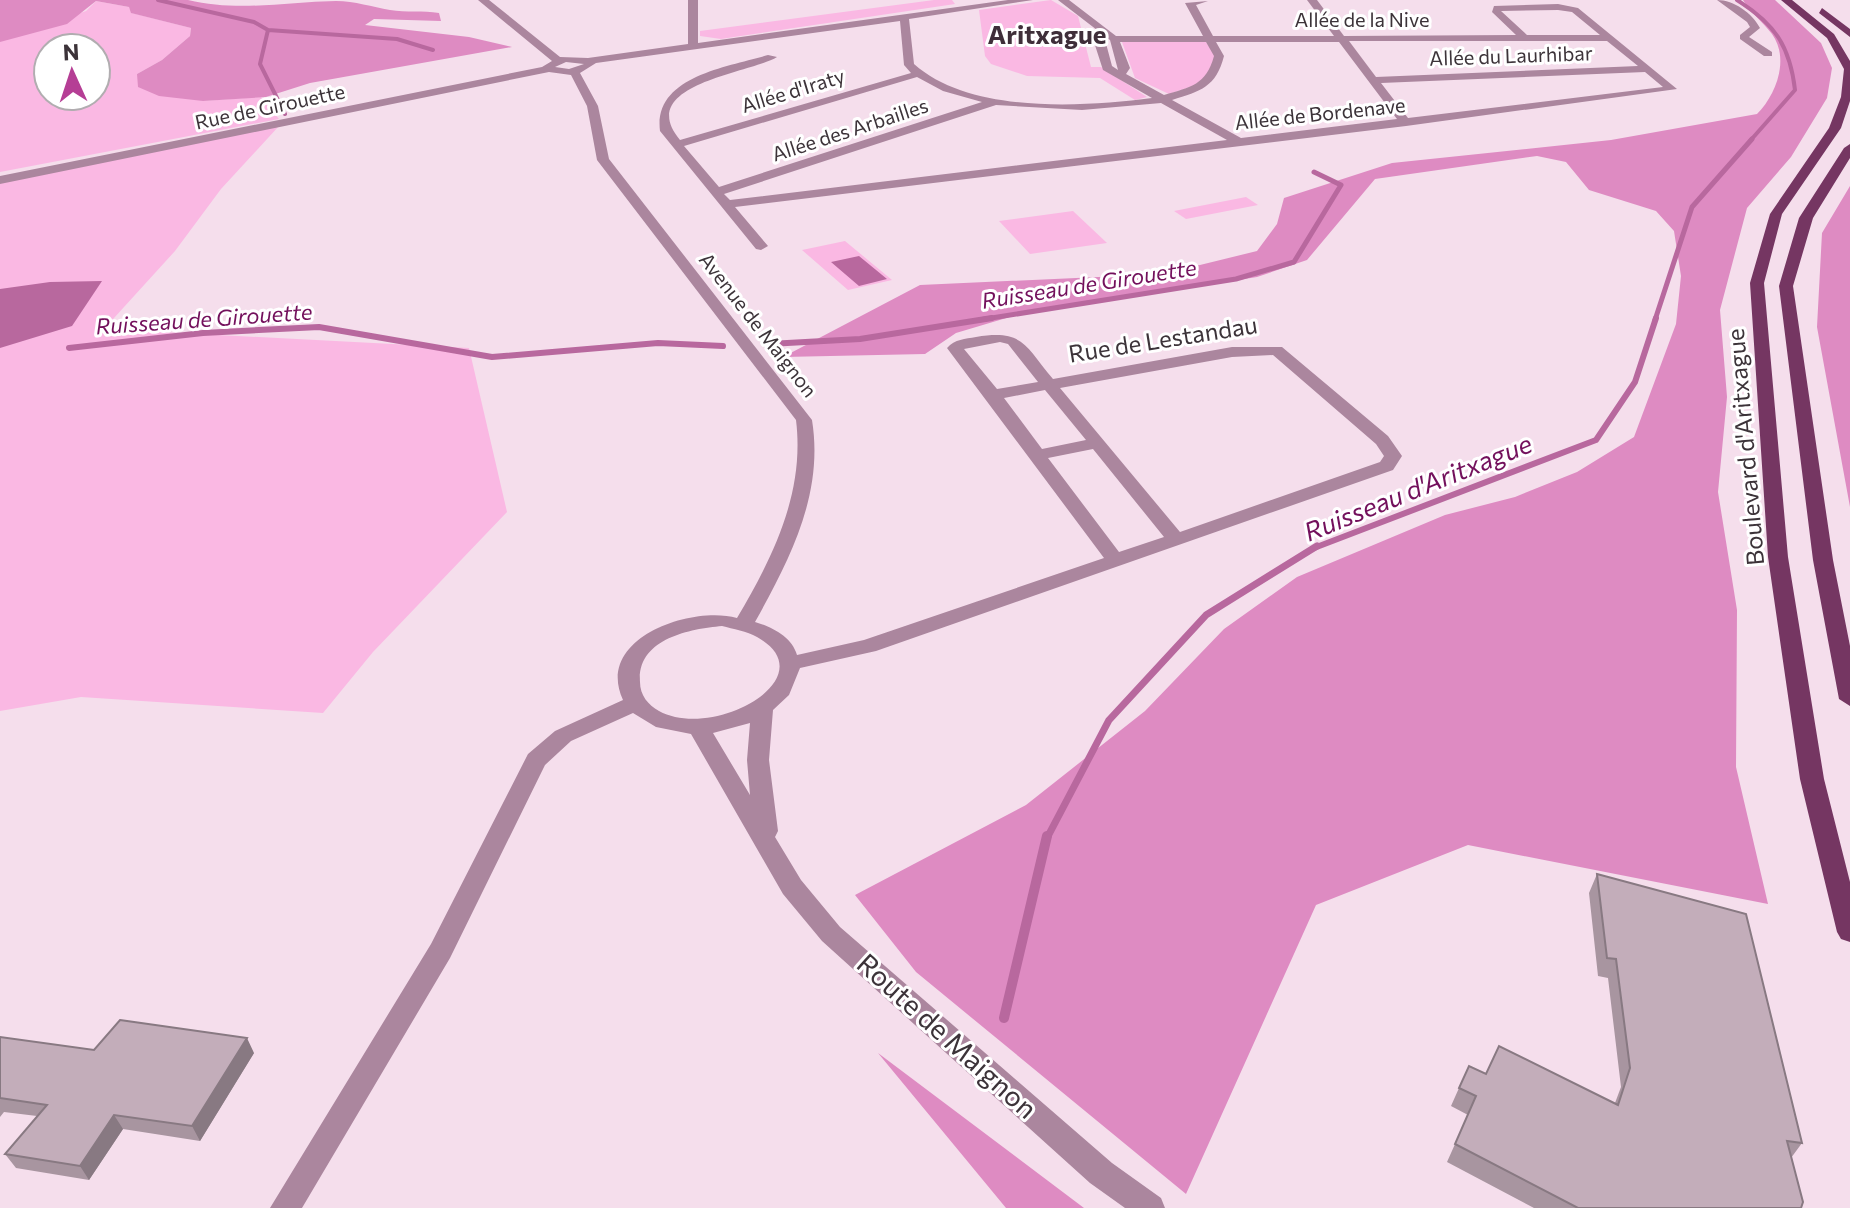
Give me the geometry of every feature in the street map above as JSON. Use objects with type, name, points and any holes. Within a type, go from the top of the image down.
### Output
[{"type":"main road","name":"Boulevard d'Aritxague","points":[[1786,0],[1831,36],[1849,69],[1846,97],[1835,128],[1776,214],[1757,283],[1778,557],[1812,779],[1850,932]]},
{"type":"main road","points":[[1813,5],[1850,34]]},
{"type":"main road","points":[[1850,148],[1806,218],[1786,286],[1823,560],[1850,699]]},
{"type":"street","points":[[483,0],[558,60]]},
{"type":"street","points":[[693,0],[693,46]]},
{"type":"street","points":[[959,0],[970,8]]},
{"type":"street","points":[[589,61],[590,66],[574,72],[548,69],[549,63],[558,60],[589,61],[1028,0]]},
{"type":"street","points":[[1063,0],[1114,39],[1125,68],[1121,74]]},
{"type":"street","points":[[1312,0],[1406,123]]},
{"type":"street","points":[[1722,0],[1751,20],[1755,28],[1743,37],[1768,54]]},
{"type":"street","points":[[904,17],[906,56],[918,74],[941,87],[994,102],[1082,108],[1163,99],[1212,79],[1220,65],[1190,3],[1203,1]]},
{"type":"street","name":"Allée de Bordenave","points":[[726,204],[1672,89],[1567,8],[1497,8],[1495,10],[1524,38]]},
{"type":"street","points":[[1101,31],[1098,39],[1107,68],[1238,141]]},
{"type":"street","name":"Allée de la Nive","points":[[1114,39],[1609,38]]},
{"type":"street","points":[[761,246],[666,131],[661,115],[663,107],[674,94],[703,79],[772,57]]},
{"type":"street","name":"Rue de Girouette","points":[[0,180],[548,69]]},
{"type":"street","name":"Allée du Laurhibar","points":[[1373,80],[1649,69]]},
{"type":"street","name":"Avenue de Maignon","points":[[574,72],[593,100],[596,133],[603,160],[804,420],[809,455],[782,558],[744,623]]},
{"type":"street","name":"Allée d'Iraty","points":[[678,144],[918,74]]},
{"type":"street","name":"Allée des Arbailles","points":[[717,192],[994,102]]},
{"type":"street","name":"Rue de Lestandau","points":[[1115,560],[955,348],[960,344],[1001,337],[1013,341],[1176,539]]},
{"type":"street","name":"Rue de Lestandau","points":[[791,663],[869,646],[1387,466],[1393,456],[1382,440],[1277,350],[1232,352],[993,395]]},
{"type":"street","points":[[1037,455],[1097,443]]},
{"type":"street","points":[[700,622],[744,623],[776,638],[791,663],[789,680],[779,696],[762,710],[744,719],[699,728],[661,721],[634,704],[626,688],[627,670],[636,654],[652,639],[700,622]]},
{"type":"street","points":[[285,1208],[441,951],[536,760],[563,736],[634,704]]},
{"type":"street","name":"Route de Maignon","points":[[762,710],[758,760],[768,843]]},
{"type":"street","name":"Route de Maignon","points":[[699,728],[792,887],[831,934],[1101,1173],[1150,1208]]},
{"type":"shaded area","points":[[0,0],[188,0],[243,6],[343,1],[396,11],[439,13],[441,21],[374,19],[365,25],[469,37],[512,47],[310,83],[266,97],[203,101],[159,96],[138,87],[137,74],[162,60],[190,36],[191,28],[131,13],[129,7],[96,1],[67,24],[0,42]]},
{"type":"shaded area","points":[[952,0],[955,4],[721,39],[700,36],[700,31]]},
{"type":"shaded area","points":[[1051,0],[1078,16],[1091,67],[1101,67],[1147,97],[1135,100],[1100,78],[1027,76],[991,64],[985,56],[979,10]]},
{"type":"shaded area","points":[[1743,0],[1775,0],[1821,43],[1832,68],[1827,98],[1791,157],[1747,208],[1720,310],[1727,397],[1718,492],[1737,610],[1736,767],[1768,904],[1468,845],[1316,905],[1186,1194],[916,972],[855,895],[1026,805],[1145,711],[1224,629],[1297,577],[1445,515],[1515,497],[1577,472],[1634,437],[1676,324],[1681,276],[1674,231],[1656,211],[1589,190],[1566,162],[1537,156],[1375,179],[1307,260],[1257,277],[1013,316],[956,333],[925,354],[783,357],[920,285],[1120,276],[1200,265],[1257,251],[1277,224],[1284,198],[1392,163],[1611,140],[1757,114],[1775,87],[1780,54],[1772,34]]},
{"type":"shaded area","points":[[96,1],[129,7],[132,13],[191,28],[190,36],[162,60],[137,74],[203,101],[261,97],[279,119],[0,172],[0,41],[86,11]]},
{"type":"shaded area","points":[[1122,42],[1206,42],[1215,55],[1209,75],[1193,86],[1169,94],[1135,78]]},
{"type":"shaded area","points":[[279,126],[221,189],[175,251],[104,329],[469,348],[507,512],[373,652],[323,713],[81,697],[0,711],[0,182]]},
{"type":"shaded area","points":[[1850,186],[1850,507],[1817,327],[1822,233]]},
{"type":"shaded area","points":[[1246,197],[1258,205],[1186,219],[1174,211]]},
{"type":"shaded area","points":[[1073,211],[1107,243],[1030,254],[999,221]]},
{"type":"shaded area","points":[[845,241],[892,280],[848,290],[802,250]]},
{"type":"shaded area","points":[[859,256],[887,279],[859,286],[831,262]]},
{"type":"shaded area","points":[[102,281],[72,326],[0,348],[0,289],[50,282]]},
{"type":"shaded area","points":[[878,1053],[1084,1208],[1006,1208]]},
{"type":"building","points":[[1597,874],[1746,914],[1802,1143],[1787,1141],[1803,1202],[1801,1208],[1578,1208],[1455,1144],[1476,1096],[1459,1088],[1469,1066],[1486,1074],[1499,1046],[1618,1105],[1630,1068],[1616,959],[1607,958]]},
{"type":"building","points":[[120,1020],[247,1038],[192,1126],[114,1115],[80,1166],[5,1154],[47,1105],[0,1098],[0,1037],[94,1050]]},
{"type":"waterway","points":[[158,0],[254,22],[268,30]]},
{"type":"waterway","name":"Ruisseau d'Aritxague","points":[[1737,0],[1771,27],[1789,61],[1795,90],[1750,141]]},
{"type":"waterway","points":[[268,30],[397,39],[433,50]]},
{"type":"waterway","points":[[268,30],[260,64],[285,114]]},
{"type":"waterway","name":"Ruisseau d'Aritxague","points":[[1655,320],[1692,207],[1752,139]]},
{"type":"waterway","name":"Ruisseau de Girouette","points":[[979,320],[1236,279],[1294,262],[1341,185],[1314,172]]},
{"type":"waterway","name":"Ruisseau de Girouette","points":[[769,344],[860,339],[992,318]]},
{"type":"waterway","name":"Ruisseau d'Aritxague","points":[[1314,548],[1596,440],[1635,382],[1656,318]]},
{"type":"waterway","name":"Ruisseau de Girouette","points":[[69,348],[203,333],[319,327],[492,357],[658,343],[723,346]]},
{"type":"waterway","name":"Ruisseau d'Aritxague","points":[[1047,838],[1109,720],[1206,615],[1317,546]]},
{"type":"waterway","name":"Ruisseau d'Aritxague","points":[[1004,1018],[1047,836]]},
{"type":"district","name":"Aritxague","points":[[1047,35]]}]
